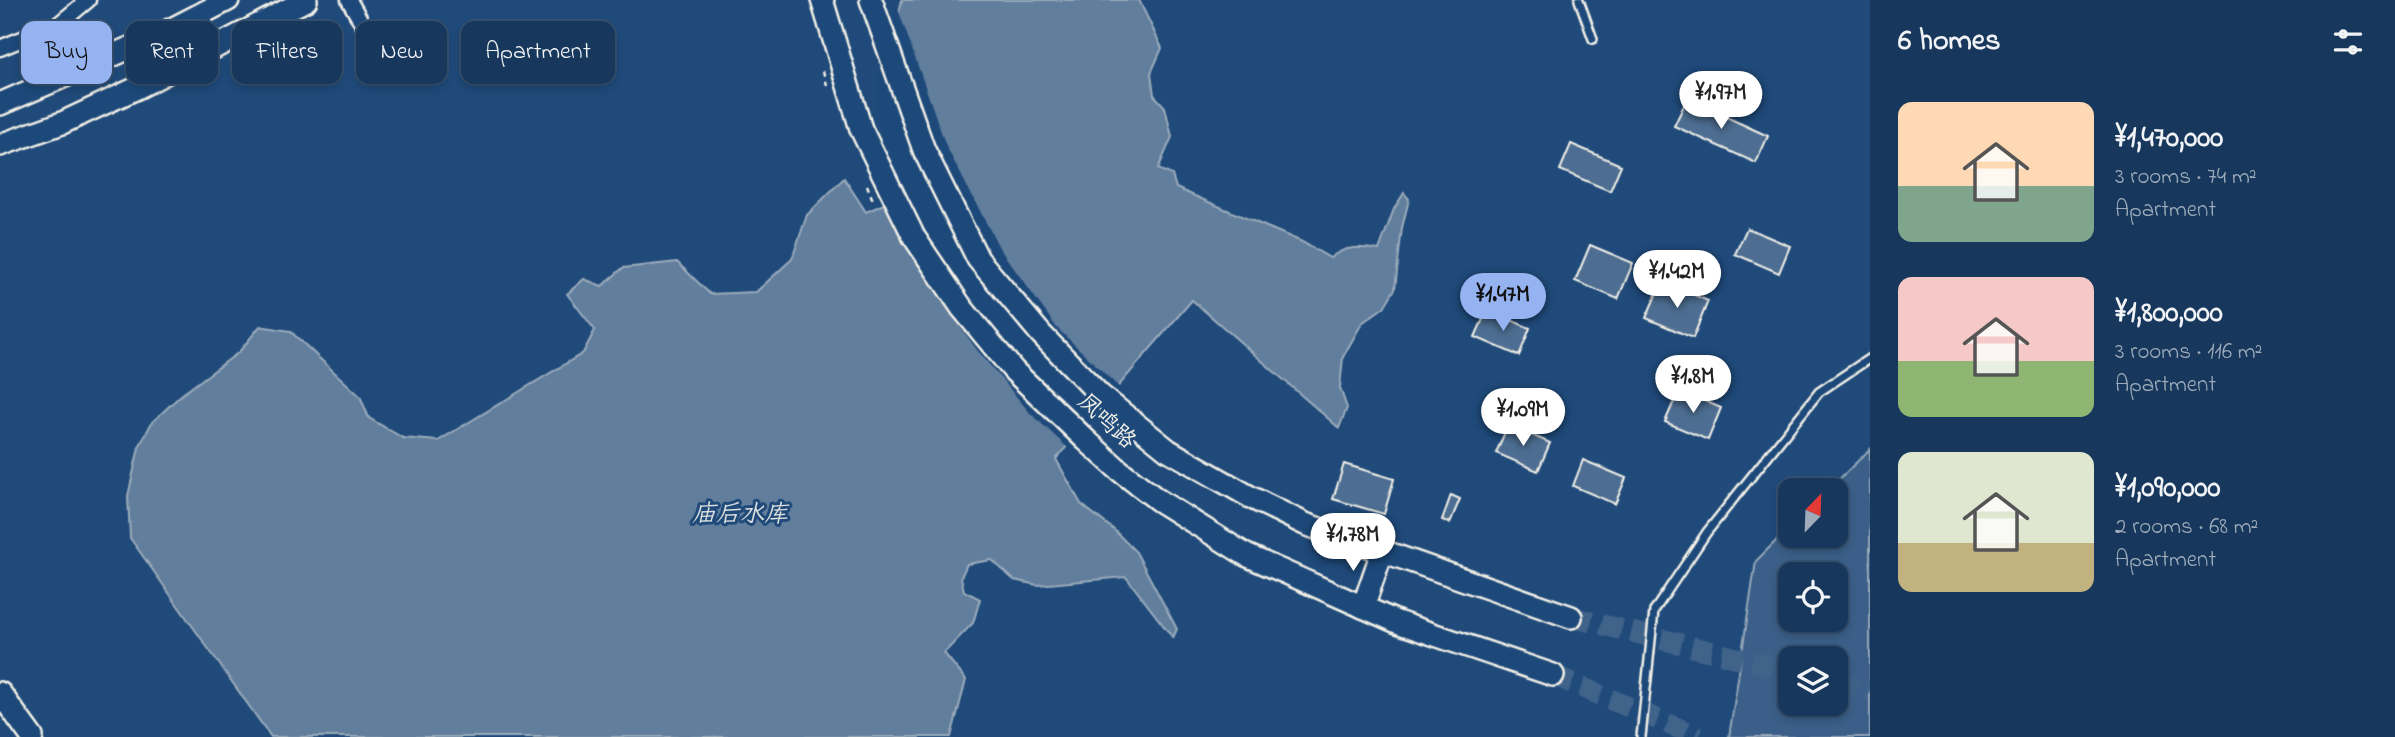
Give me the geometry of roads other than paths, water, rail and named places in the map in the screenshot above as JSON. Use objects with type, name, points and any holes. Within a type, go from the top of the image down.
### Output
[{"type":"main road","points":[[0,104],[162,34],[228,0]]},
{"type":"main road","points":[[0,145],[62,123],[117,97],[306,0]]},
{"type":"main road","name":"凤鸣路","points":[[871,0],[924,150],[978,259],[1041,334],[1100,395],[1168,450],[1294,519],[1571,617]]},
{"type":"main road","name":"凤鸣路","points":[[823,4],[860,129],[914,237],[962,308],[1014,371],[1119,470],[1158,500],[1247,555],[1398,622],[1553,675]]},
{"type":"main road","points":[[1363,607],[1382,552]]},
{"type":"main road","points":[[0,694],[32,737]]},
{"type":"street","points":[[0,48],[59,24],[88,0]]},
{"type":"street","points":[[349,0],[361,21]]},
{"type":"lane","points":[[1580,0],[1594,39]]},
{"type":"lane","points":[[1641,737],[1654,611],[1707,532],[1819,392],[1870,358]]},
{"type":"water","name":"庙后水库","points":[[902,0],[1139,0],[1162,48],[1151,73],[1154,95],[1165,107],[1172,137],[1158,169],[1172,175],[1176,188],[1302,242],[1330,258],[1353,248],[1379,250],[1394,209],[1404,193],[1409,199],[1402,228],[1395,289],[1384,307],[1362,323],[1343,357],[1340,388],[1347,408],[1339,428],[1192,300],[1056,459],[1081,504],[1114,530],[1136,552],[1177,629],[1173,638],[1126,577],[1037,585],[1014,580],[992,560],[967,564],[961,577],[964,591],[980,599],[973,623],[944,653],[966,680],[951,737],[271,737],[130,538],[128,496],[139,447],[152,422],[181,395],[239,352],[260,326],[290,331],[360,396],[369,418],[403,438],[438,441],[583,353],[595,330],[567,294],[584,279],[602,286],[623,268],[677,262],[710,294],[756,292],[792,259],[807,215],[844,178],[866,212],[884,204],[881,83]]},
{"type":"tunnel","points":[[1571,617],[1778,668]]},
{"type":"tunnel","points":[[1553,675],[1699,737]]},
{"type":"tunnel","points":[[1848,686],[1870,691]]}]
